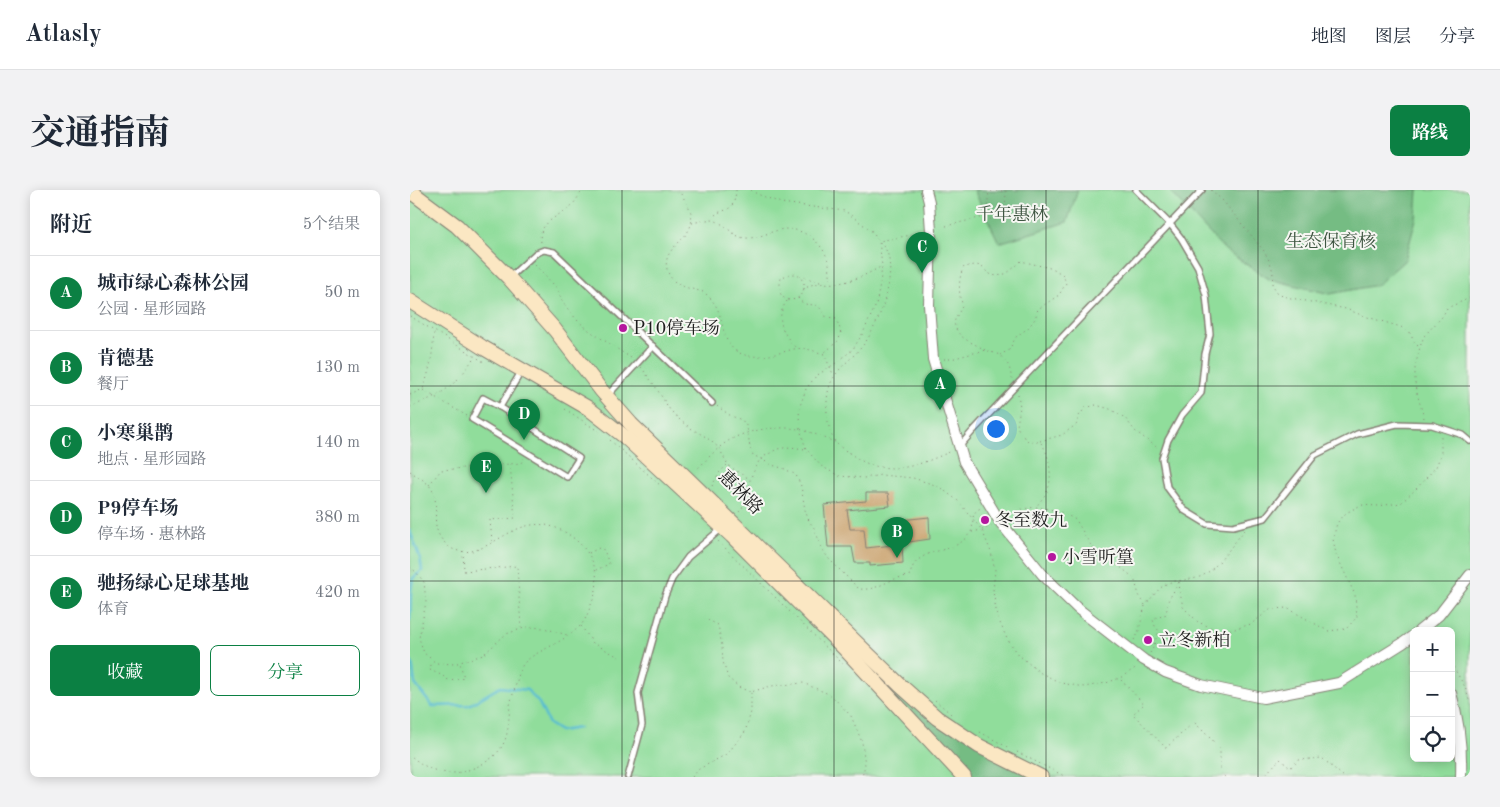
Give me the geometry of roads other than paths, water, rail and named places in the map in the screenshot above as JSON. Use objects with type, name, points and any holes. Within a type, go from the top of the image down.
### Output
[{"type":"main road","name":"惠林路","points":[[410,191],[457,226],[509,278],[555,330],[630,424],[964,777]]},
{"type":"main road","name":"惠林路","points":[[410,301],[482,347],[588,408],[625,436],[726,525],[937,718],[978,746],[1040,777]]},
{"type":"street","points":[[926,190],[929,202],[931,231],[929,304],[933,359],[964,462],[1000,522],[1043,575],[1077,608],[1144,660],[1165,672],[1201,685],[1263,698],[1339,684],[1410,638]]},
{"type":"street","points":[[1424,627],[1439,616],[1470,575]]},
{"type":"street","points":[[1403,643],[1410,645]]},
{"type":"street","points":[[1455,707],[1466,764],[1461,777]]},
{"type":"lane","points":[[1136,190],[1170,224],[1198,267],[1206,295],[1210,334],[1205,354],[1201,393],[1182,415],[1168,440],[1162,458],[1167,487],[1184,510],[1207,524],[1233,526],[1265,518],[1315,455],[1357,434],[1397,424],[1428,425],[1441,428],[1463,435],[1470,441]]},
{"type":"lane","points":[[959,448],[1202,190]]},
{"type":"lane","points":[[509,278],[536,253],[544,250],[554,252],[712,403]]},
{"type":"lane","points":[[607,397],[653,346]]},
{"type":"lane","points":[[500,406],[522,369]]},
{"type":"lane","points":[[483,398],[500,406],[579,458],[567,478],[472,418],[483,398]]},
{"type":"lane","points":[[628,777],[642,725],[638,693],[665,596],[672,579],[688,557],[726,525]]},
{"type":"waterway","points":[[410,531],[420,558],[422,571],[413,578],[410,620]]},
{"type":"waterway","points":[[410,661],[412,663],[415,684],[432,706],[469,705],[500,687],[527,690],[539,703],[549,724],[560,731],[579,728]]},
{"type":"place","name":"小寒巢鹊","points":[[922,273]]},
{"type":"place","name":"P10停车场","points":[[623,328]]},
{"type":"place","name":"城市绿心森林公园","points":[[940,410]]},
{"type":"place","name":"P9停车场","points":[[524,440]]},
{"type":"place","name":"驰扬绿心足球基地","points":[[486,493]]},
{"type":"place","name":"冬至数九","points":[[985,520]]},
{"type":"place","name":"小雪听篁","points":[[1052,557]]},
{"type":"place","name":"肯德基","points":[[897,558]]},
{"type":"place","name":"立冬新柏","points":[[1148,640]]},
{"type":"park label","name":"千年惠林","points":[[1012,214]]},
{"type":"park label","name":"生态保育核","points":[[1331,241]]}]
